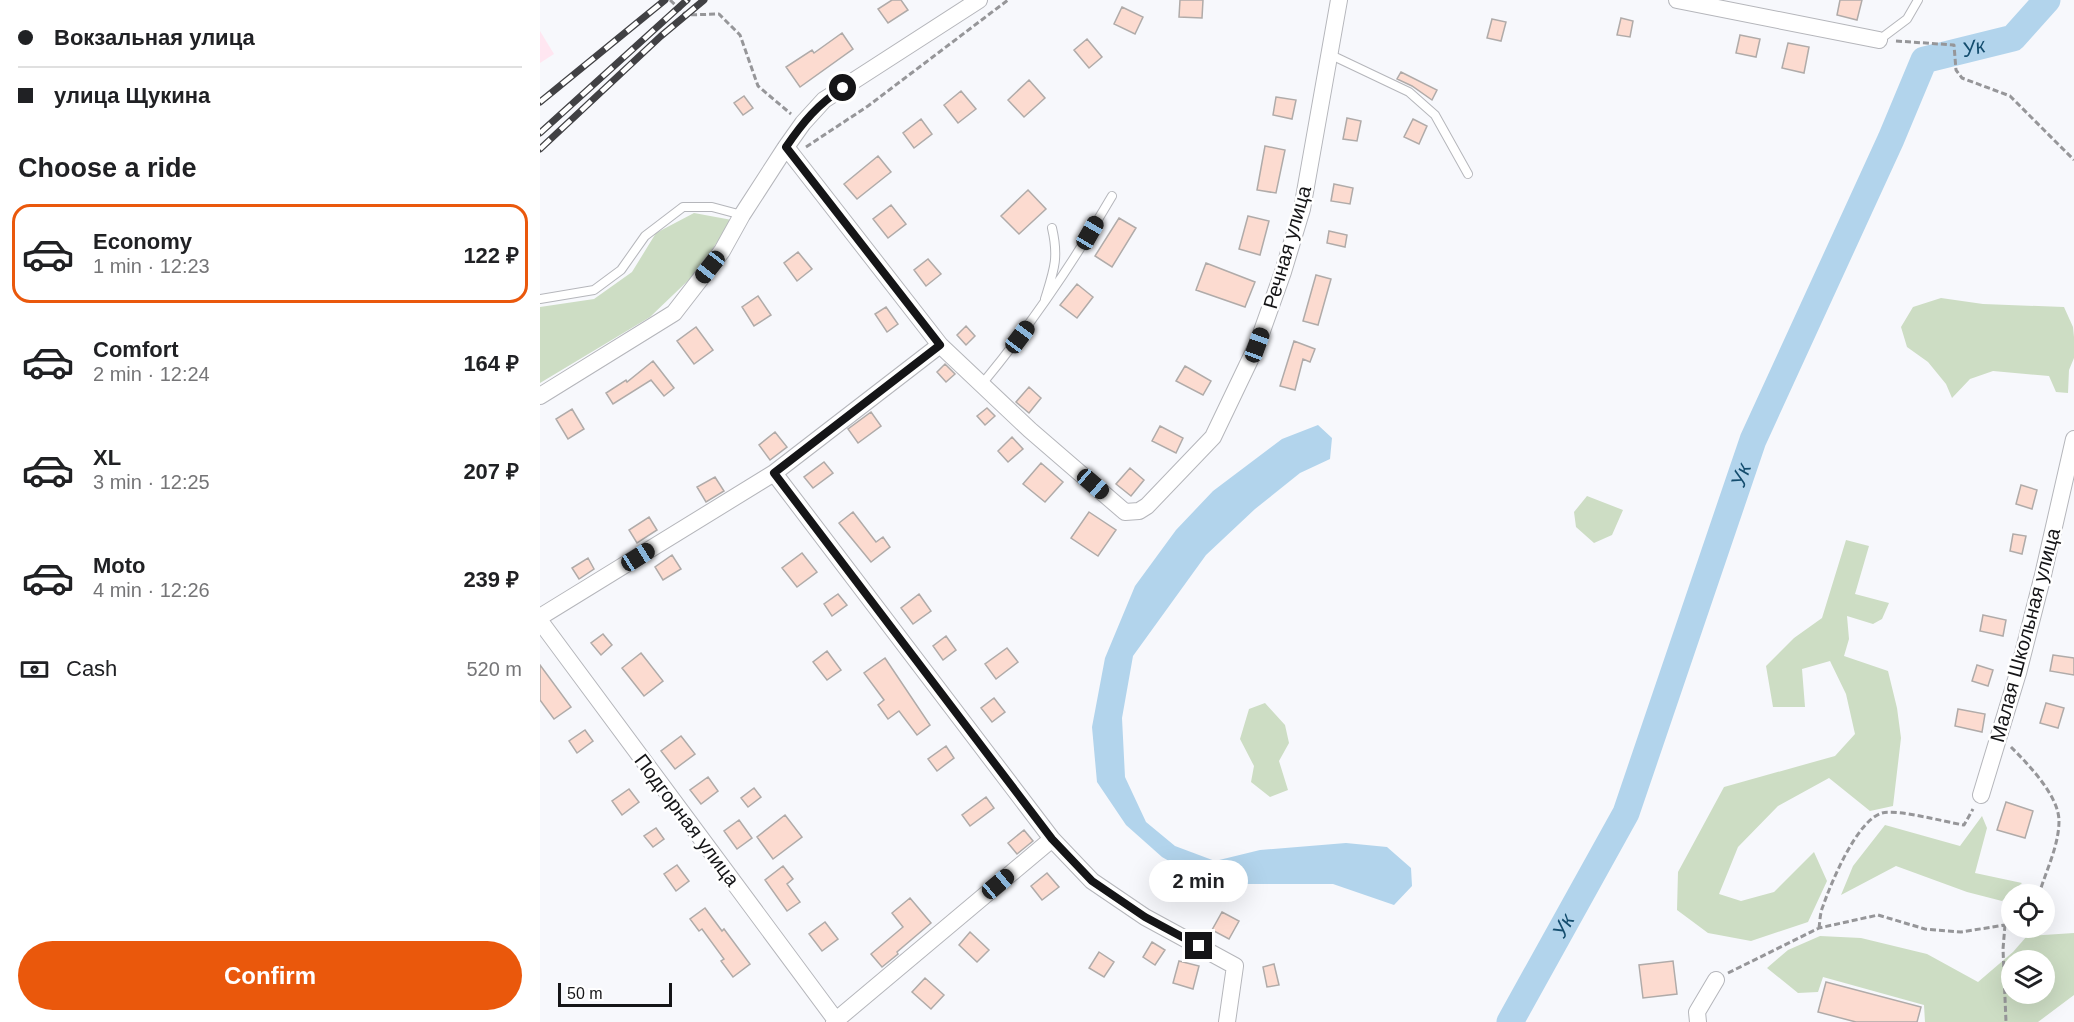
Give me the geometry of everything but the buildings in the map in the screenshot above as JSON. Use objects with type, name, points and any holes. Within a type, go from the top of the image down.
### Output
[{"type":"street","points":[[540,396],[674,314],[722,252],[742,215],[786,147],[803,123],[824,100],[979,0]]},
{"type":"street","name":"Речная улица","points":[[982,384],[1030,430],[1125,512],[1139,511],[1147,506],[1213,437],[1257,345],[1302,209],[1339,0]]},
{"type":"street","points":[[1677,0],[1879,40]]},
{"type":"street","points":[[786,147],[940,345],[982,384]]},
{"type":"street","points":[[540,619],[774,473],[940,345]]},
{"type":"street","name":"Малая Школьная улица","points":[[1981,795],[2018,673],[2074,439]]},
{"type":"street","points":[[774,473],[1052,839],[1092,881],[1145,917],[1235,966],[1227,1022]]},
{"type":"street","name":"Подгорная улица","points":[[540,619],[834,1021]]},
{"type":"street","points":[[834,1021],[1052,839]]},
{"type":"street","points":[[1698,1022],[1697,1012],[1716,980]]},
{"type":"lane","points":[[1879,40],[1907,19],[1918,0]]},
{"type":"lane","points":[[1329,54],[1409,92],[1435,115],[1468,174]]},
{"type":"lane","points":[[982,384],[1042,308],[1112,196]]},
{"type":"lane","points":[[540,298],[594,290],[621,270],[645,236],[683,207],[712,207],[742,215]]},
{"type":"lane","points":[[1042,308],[1056,262],[1057,248],[1052,228]]},
{"type":"path","points":[[670,0],[686,15],[719,14],[740,34],[758,86],[803,123]]},
{"type":"path","points":[[868,106],[1008,0]]},
{"type":"path","points":[[1879,40],[1954,45],[1956,70],[1962,78],[2010,96],[2074,160]]},
{"type":"path","points":[[1999,735],[2037,777],[2057,805],[2058,836],[2042,884]]},
{"type":"path","points":[[1819,928],[1822,908],[1840,864],[1854,839],[1873,818],[1882,813],[1896,813],[1964,825],[1981,795]]},
{"type":"path","points":[[1716,980],[1819,928],[1878,915],[1925,929],[1961,932],[2001,927]]},
{"type":"path","points":[[2003,938],[2006,1022]]},
{"type":"shaded area","points":[[540,31],[554,54],[540,63]]},
{"type":"green space","points":[[694,213],[732,220],[697,272],[650,317],[540,383],[540,307],[594,299],[632,272],[656,233]]},
{"type":"green space","points":[[1941,298],[1983,304],[2064,307],[2073,327],[2074,337],[2074,358],[2069,370],[2068,393],[2056,392],[2049,376],[1993,371],[1970,379],[1952,398],[1946,384],[1928,362],[1907,347],[1901,327],[1913,307]]},
{"type":"green space","points":[[1587,496],[1623,510],[1612,535],[1594,543],[1576,527],[1574,512]]},
{"type":"green space","points":[[1846,540],[1869,546],[1855,594],[1889,603],[1882,619],[1873,624],[1847,616],[1849,639],[1844,656],[1888,671],[1901,738],[1893,806],[1870,811],[1829,778],[1778,806],[1738,847],[1719,894],[1741,901],[1774,892],[1814,852],[1827,881],[1808,922],[1751,941],[1708,933],[1677,910],[1678,872],[1724,787],[1835,756],[1855,734],[1846,694],[1830,661],[1802,669],[1805,707],[1773,707],[1766,666],[1794,638],[1822,618]]},
{"type":"green space","points":[[1265,703],[1285,725],[1289,743],[1279,761],[1288,790],[1270,797],[1251,782],[1254,766],[1240,739],[1249,709]]},
{"type":"green space","points":[[1982,816],[1987,828],[1975,873],[2022,883],[2001,884],[2001,901],[1967,892],[1896,866],[1841,895],[1853,866],[1885,825],[1960,846]]},
{"type":"green space","points":[[2074,933],[2074,995],[2038,1022],[1925,1022],[1924,1005],[1823,977],[1818,992],[1798,993],[1767,968],[1788,950],[1820,936],[1861,938],[1927,954],[1978,982],[2001,962],[2001,1004],[2055,1004],[2055,950],[2015,950],[2025,938],[2055,938],[2055,934]]},
{"type":"water","points":[[1318,425],[1332,438],[1330,459],[1300,473],[1255,509],[1206,555],[1133,656],[1122,718],[1125,777],[1146,822],[1175,846],[1215,861],[1260,850],[1346,843],[1387,847],[1411,868],[1412,886],[1394,905],[1333,884],[1209,884],[1162,857],[1126,825],[1097,782],[1092,727],[1105,658],[1135,586],[1176,530],[1213,491],[1282,439]]},
{"type":"waterway","name":"Ук","points":[[1510,1022],[1626,813],[1753,440],[1891,139],[1924,60],[2013,38],[2047,0]]},
{"type":"railway","points":[[540,102],[665,0]]},
{"type":"railway","points":[[540,133],[687,0]]},
{"type":"railway","points":[[540,149],[661,36],[704,0]]},
{"type":"route","points":[[843,88],[824,100],[803,123],[786,147],[940,345],[774,473],[1052,839],[1092,881],[1145,917],[1199,946]]}]
